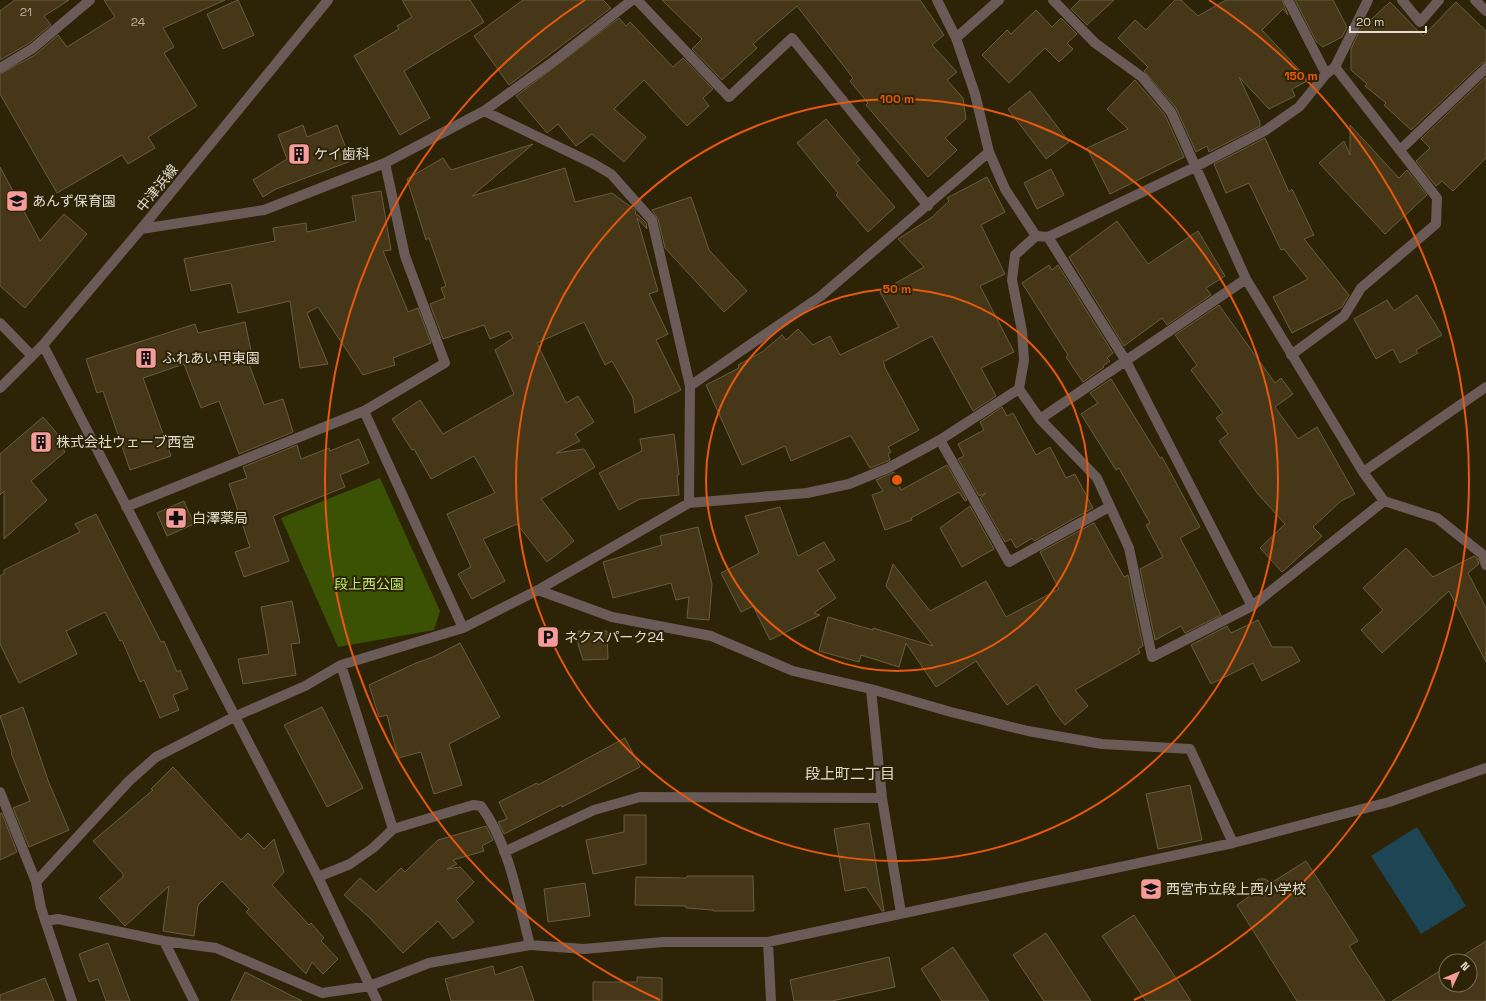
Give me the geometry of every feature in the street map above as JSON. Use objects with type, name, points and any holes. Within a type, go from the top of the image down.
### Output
[{"type":"street","points":[[0,68],[32,49],[90,0]]},
{"type":"street","name":"中津浜線","points":[[0,388],[43,345],[141,229],[328,0]]},
{"type":"street","points":[[141,229],[264,210],[385,163],[484,111],[554,61],[632,0]]},
{"type":"street","points":[[637,0],[729,97],[792,38],[928,206]]},
{"type":"street","points":[[938,0],[956,38],[975,94],[989,152],[1005,189],[1036,236]]},
{"type":"street","points":[[956,38],[999,0]]},
{"type":"street","points":[[1053,0],[1095,43],[1142,77],[1171,112],[1246,279],[1363,472],[1384,501],[1437,518],[1484,553],[1486,565]]},
{"type":"street","points":[[1288,0],[1326,74]]},
{"type":"street","points":[[1368,0],[1335,67],[1326,74],[1298,107],[1271,126],[1195,167],[1048,237],[1036,236],[1015,255],[1012,280],[1022,331],[1024,360],[1019,389],[1040,419],[1097,478],[1128,548],[1152,657],[1252,606],[1384,501]]},
{"type":"street","points":[[1402,0],[1420,22],[1439,0]]},
{"type":"street","points":[[1475,0],[1486,11]]},
{"type":"street","points":[[1291,355],[1344,316],[1361,288],[1436,224],[1437,198],[1335,67]]},
{"type":"street","points":[[1400,150],[1486,68]]},
{"type":"street","points":[[484,111],[594,164],[611,174],[652,220],[690,386],[689,503]]},
{"type":"street","points":[[690,386],[821,296],[928,206],[989,152]]},
{"type":"street","points":[[126,507],[364,411],[445,363],[405,256],[385,163]]},
{"type":"street","points":[[1048,237],[1126,361],[1252,606]]},
{"type":"street","points":[[1040,419],[1246,279]]},
{"type":"street","points":[[0,323],[32,356]]},
{"type":"street","points":[[43,345],[318,877],[377,1001]]},
{"type":"street","points":[[1363,472],[1486,387]]},
{"type":"street","points":[[36,882],[129,781],[156,757],[236,716],[305,686],[341,665],[463,628],[538,590],[689,503],[807,493],[848,484],[888,468],[940,440],[1019,389]]},
{"type":"street","points":[[364,411],[463,628]]},
{"type":"street","points":[[940,440],[1008,562],[1109,506]]},
{"type":"street","points":[[538,590],[612,617],[711,636],[793,671],[871,689],[950,712],[1028,731],[1102,744],[1190,749],[1233,843]]},
{"type":"street","points":[[341,665],[393,829]]},
{"type":"street","points":[[871,689],[882,798],[901,914]]},
{"type":"street","points":[[45,921],[58,919],[164,941],[216,948],[322,993],[370,986],[429,963],[530,946],[584,949],[663,942],[768,942],[1233,843],[1389,802],[1486,768]]},
{"type":"street","points":[[0,792],[36,882],[45,921],[72,1001]]},
{"type":"street","points":[[504,852],[594,810],[640,797],[882,798]]},
{"type":"street","points":[[318,877],[350,864],[373,848],[393,829],[473,805],[481,806],[487,814],[504,852],[530,946]]},
{"type":"street","points":[[164,941],[194,1001]]},
{"type":"street","points":[[768,942],[771,1001]]},
{"type":"green space","name":"段上西公園","points":[[380,478],[440,611],[434,630],[338,647],[281,518]]},
{"type":"water","points":[[1417,827],[1466,906],[1421,934],[1371,856]]},
{"type":"building","points":[[15,0],[69,0],[44,16],[51,25],[28,44],[0,60],[0,11]]},
{"type":"building","points":[[104,0],[225,0],[163,28],[174,47],[164,53],[197,106],[148,137],[155,148],[128,164],[122,155],[57,193],[0,94],[0,74],[35,55],[58,35],[67,47],[115,17]]},
{"type":"building","points":[[238,0],[254,35],[223,49],[207,14]]},
{"type":"building","points":[[402,0],[470,0],[484,22],[404,71],[430,118],[400,135],[354,56],[399,29],[397,26],[412,17]]},
{"type":"building","points":[[523,0],[603,0],[611,8],[509,85],[474,36]]},
{"type":"building","points":[[662,0],[920,0],[944,35],[932,45],[957,72],[947,80],[963,98],[966,119],[945,138],[957,150],[928,177],[866,105],[868,103],[850,81],[853,78],[797,6],[753,44],[757,48],[722,80],[692,49],[702,39]]},
{"type":"building","points":[[1080,0],[1114,0],[1087,25],[1071,9]]},
{"type":"building","points":[[1175,0],[1181,0],[1198,16],[1226,0],[1282,0],[1288,15],[1283,9],[1262,30],[1309,80],[1292,89],[1295,96],[1269,109],[1239,77],[1260,122],[1260,126],[1209,152],[1207,146],[1196,152],[1176,108],[1144,71],[1148,67],[1118,38],[1135,20],[1146,30]]},
{"type":"building","points":[[1295,0],[1333,0],[1347,27],[1342,37],[1323,47],[1316,41]]},
{"type":"building","points":[[1390,2],[1423,36],[1456,2],[1486,31],[1486,62],[1482,63],[1411,130],[1384,105],[1386,103],[1365,86],[1367,84],[1351,70],[1351,49],[1360,30]]},
{"type":"building","points":[[1036,10],[1052,27],[1061,18],[1077,34],[1067,43],[1073,49],[1059,62],[1045,48],[1009,83],[982,55],[1007,30],[1011,34]]},
{"type":"building","points":[[619,18],[626,26],[630,22],[673,67],[683,58],[713,89],[703,98],[709,106],[687,126],[644,80],[614,109],[646,137],[624,162],[592,134],[576,146],[558,124],[547,133],[516,96]]},
{"type":"building","points":[[1486,77],[1486,158],[1453,191],[1442,181],[1436,186],[1416,161],[1430,148],[1421,139]]},
{"type":"building","points":[[1135,80],[1165,115],[1184,157],[1110,194],[1087,148],[1128,129],[1107,109]]},
{"type":"building","points":[[1030,91],[1069,142],[1046,159],[1008,109]]},
{"type":"building","points":[[826,119],[860,160],[856,163],[895,207],[868,232],[836,195],[838,193],[797,143]]},
{"type":"building","points":[[303,125],[307,137],[337,125],[351,161],[276,189],[263,197],[253,180],[287,159],[278,135]]},
{"type":"building","points":[[1350,125],[1399,178],[1407,170],[1427,195],[1385,234],[1319,163],[1344,141],[1350,155]]},
{"type":"building","points":[[1265,138],[1289,192],[1292,189],[1314,235],[1304,239],[1349,295],[1342,307],[1292,333],[1273,297],[1308,279],[1284,249],[1281,250],[1249,183],[1226,193],[1214,164]]},
{"type":"building","points":[[533,144],[472,196],[565,168],[575,202],[612,193],[635,210],[636,215],[638,215],[646,223],[647,229],[637,218],[658,291],[649,294],[668,334],[656,340],[681,390],[635,413],[633,398],[612,361],[605,365],[584,322],[537,343],[566,403],[578,396],[594,422],[575,434],[580,441],[556,453],[584,449],[595,467],[541,499],[574,541],[547,562],[517,524],[483,539],[505,581],[472,599],[458,574],[471,567],[447,514],[495,493],[474,456],[431,479],[414,449],[412,450],[392,419],[420,400],[443,434],[514,394],[495,350],[513,338],[509,331],[490,339],[484,325],[443,339],[430,304],[445,298],[441,288],[446,286],[429,238],[426,240],[407,179],[443,158],[451,170]]},
{"type":"building","points":[[0,167],[40,241],[64,214],[87,234],[25,308],[0,286]]},
{"type":"building","points":[[1051,169],[1064,195],[1037,209],[1024,183]]},
{"type":"building","points":[[987,177],[1005,212],[981,225],[1005,274],[980,286],[1014,352],[981,368],[996,396],[973,411],[932,336],[883,362],[919,430],[888,447],[891,452],[888,454],[890,460],[870,468],[851,436],[849,436],[791,461],[785,446],[742,465],[706,385],[739,368],[738,365],[762,352],[782,335],[786,340],[798,329],[813,345],[830,336],[840,355],[899,327],[880,292],[924,267],[898,239],[931,218],[949,201],[947,198]]},
{"type":"building","points":[[381,191],[391,250],[383,251],[408,312],[418,308],[431,343],[393,358],[395,365],[363,375],[318,307],[307,313],[328,364],[300,368],[290,301],[238,313],[231,283],[191,291],[184,259],[275,241],[273,228],[306,223],[307,232],[356,221],[352,196]]},
{"type":"building","points":[[691,197],[709,250],[747,291],[724,312],[665,248],[658,219],[652,210]]},
{"type":"building","points":[[1117,221],[1148,264],[1198,231],[1225,276],[1206,288],[1211,295],[1167,325],[1162,318],[1124,346],[1069,257]]},
{"type":"building","points":[[1049,265],[1052,270],[1058,265],[1113,353],[1107,358],[1110,361],[1103,366],[1104,367],[1083,382],[1066,357],[1068,355],[1022,283]]},
{"type":"building","points":[[1417,295],[1442,335],[1416,350],[1418,353],[1400,363],[1393,349],[1376,359],[1354,319],[1387,300],[1394,311]]},
{"type":"building","points":[[1219,305],[1275,383],[1281,378],[1293,394],[1275,407],[1298,439],[1317,427],[1355,494],[1341,501],[1313,527],[1322,536],[1282,572],[1260,548],[1285,524],[1258,494],[1219,441],[1228,434],[1216,418],[1223,413],[1191,370],[1197,365],[1175,335]]},
{"type":"building","points":[[245,322],[252,355],[246,356],[264,405],[283,399],[293,432],[239,454],[219,401],[201,408],[184,364],[143,378],[171,456],[130,470],[103,391],[97,393],[86,359],[195,324],[198,333]]},
{"type":"building","points":[[1111,379],[1160,458],[1162,457],[1200,527],[1180,538],[1221,615],[1185,633],[1181,626],[1155,640],[1140,569],[1163,557],[1146,525],[1150,523],[1119,468],[1116,470],[1081,414],[1098,403],[1090,393]]},
{"type":"building","points":[[1002,407],[1007,416],[1013,413],[1036,455],[1050,447],[1066,478],[1075,474],[1093,508],[1034,541],[1032,538],[1016,548],[1011,539],[1005,542],[980,498],[986,493],[979,496],[958,459],[964,456],[958,444],[984,430],[980,422]]},
{"type":"building","points":[[43,417],[66,444],[62,448],[65,452],[31,481],[47,500],[4,539],[4,491],[0,495],[0,454]]},
{"type":"building","points":[[674,434],[679,475],[677,475],[679,495],[640,499],[619,510],[599,473],[642,451],[640,439]]},
{"type":"building","points":[[359,439],[369,463],[340,475],[345,487],[273,516],[289,561],[244,577],[235,552],[250,547],[229,484],[247,478],[243,467],[297,445],[301,459],[329,448],[330,451]]},
{"type":"building","points":[[947,465],[967,500],[965,501],[959,492],[911,518],[912,520],[885,530],[872,495],[883,491],[876,480],[894,472],[901,490]]},
{"type":"building","name":"白澤薬局","points":[[184,501],[194,524],[167,536],[157,513]]},
{"type":"building","points":[[970,506],[994,549],[962,567],[940,528]]},
{"type":"building","points":[[780,507],[798,556],[824,542],[835,560],[817,570],[836,598],[814,613],[820,615],[770,640],[753,606],[741,612],[721,573],[759,553],[745,516]]},
{"type":"building","points":[[96,514],[161,642],[164,641],[177,672],[180,670],[188,689],[173,695],[179,710],[160,718],[144,680],[140,682],[122,640],[120,641],[105,612],[66,631],[77,654],[19,683],[0,644],[0,576],[4,573],[4,570],[80,532],[75,524]]},
{"type":"building","points":[[1094,523],[1124,577],[1128,575],[1143,646],[1138,649],[1140,653],[1075,690],[1088,706],[1065,725],[1056,714],[1037,684],[1007,705],[976,661],[936,687],[906,643],[899,667],[861,655],[859,662],[819,651],[828,617],[873,630],[873,628],[933,646],[886,586],[893,564],[930,611],[986,581],[1006,617],[1059,589],[1040,552]]},
{"type":"building","points":[[698,527],[712,584],[709,620],[687,618],[689,597],[676,600],[671,583],[613,598],[603,562],[662,545],[660,536]]},
{"type":"building","points":[[1406,548],[1433,577],[1474,556],[1477,558],[1479,564],[1468,573],[1486,608],[1486,662],[1449,591],[1382,653],[1361,630],[1383,610],[1363,588]]},
{"type":"building","points":[[292,601],[300,643],[291,644],[296,675],[243,684],[238,659],[269,654],[261,607]]},
{"type":"building","points":[[1258,620],[1272,647],[1292,647],[1300,661],[1262,681],[1253,663],[1211,684],[1191,645],[1227,626],[1231,633]]},
{"type":"building","points":[[578,631],[607,631],[608,659],[583,660],[578,644]]},
{"type":"building","points":[[460,643],[500,717],[449,744],[462,785],[434,794],[421,752],[398,758],[387,715],[379,717],[369,685],[416,663],[433,657]]},
{"type":"building","points":[[23,707],[49,783],[69,830],[29,847],[13,808],[30,801],[11,753],[12,752],[0,716]]},
{"type":"building","points":[[322,707],[363,788],[327,807],[284,725]]},
{"type":"building","points":[[625,738],[640,767],[562,807],[561,805],[504,834],[498,822],[507,819],[499,802],[537,783],[538,785]]},
{"type":"building","points":[[173,767],[241,840],[248,833],[264,849],[274,839],[284,872],[272,885],[309,925],[311,923],[324,938],[321,941],[338,959],[323,974],[312,962],[306,974],[246,912],[249,909],[222,881],[198,905],[194,936],[163,931],[169,886],[125,926],[99,898],[123,877],[123,874],[93,841],[153,790],[151,789]]},
{"type":"building","points":[[1190,785],[1202,840],[1158,849],[1146,794]]},
{"type":"building","points":[[2,813],[17,852],[0,860],[0,814]]},
{"type":"building","points":[[624,815],[646,815],[646,864],[593,874],[586,840],[624,832]]},
{"type":"building","points":[[869,823],[884,911],[882,911],[866,887],[845,891],[834,829]]},
{"type":"building","points":[[486,826],[493,840],[482,846],[484,851],[453,860],[457,864],[447,869],[460,867],[474,882],[456,900],[474,922],[453,939],[438,921],[403,953],[370,918],[344,895],[360,878],[376,892],[401,868],[405,872],[438,840]]},
{"type":"building","points":[[1306,861],[1358,941],[1349,946],[1385,1001],[1297,1001],[1237,905],[1250,896],[1253,884],[1258,879],[1265,879],[1271,883]]},
{"type":"building","points":[[687,876],[753,876],[754,911],[713,911],[686,908],[686,906],[635,905],[636,877],[686,878]]},
{"type":"building","points":[[585,883],[590,916],[548,922],[544,889]]},
{"type":"building","points":[[1134,915],[1191,1001],[1146,1001],[1102,936]]},
{"type":"building","points":[[1046,933],[1091,1001],[1044,1001],[1013,955]]},
{"type":"building","points":[[1486,941],[1486,1001],[1392,1001],[1438,972],[1438,993],[1478,993],[1478,953],[1467,953]]},
{"type":"building","points":[[108,943],[130,1001],[106,1001],[98,979],[89,982],[79,954]]},
{"type":"building","points":[[953,947],[989,1001],[942,1001],[921,969]]},
{"type":"building","points":[[889,957],[895,987],[832,1001],[794,1001],[790,980]]},
{"type":"building","points":[[493,966],[495,975],[522,966],[534,1001],[451,1001],[445,979]]},
{"type":"building","points":[[245,972],[302,1001],[231,1001]]},
{"type":"building","points":[[637,977],[662,978],[662,1001],[593,1001],[593,982],[637,982]]},
{"type":"building","points":[[45,978],[54,1001],[0,1001],[0,995]]},
{"type":"place","name":"ケイ歯科","points":[[299,154]]},
{"type":"place","name":"あんず保育園","points":[[17,201]]},
{"type":"place","name":"ふれあい甲東園","points":[[146,358]]},
{"type":"place","name":"株式会社ウェーブ西宮","points":[[41,442]]},
{"type":"place","name":"白澤薬局","points":[[176,518]]},
{"type":"place","name":"ネクスパーク24","points":[[548,637]]},
{"type":"place","name":"西宮市立段上西小学校","points":[[1151,889]]},
{"type":"district","name":"段上町二丁目","points":[[850,774]]}]
